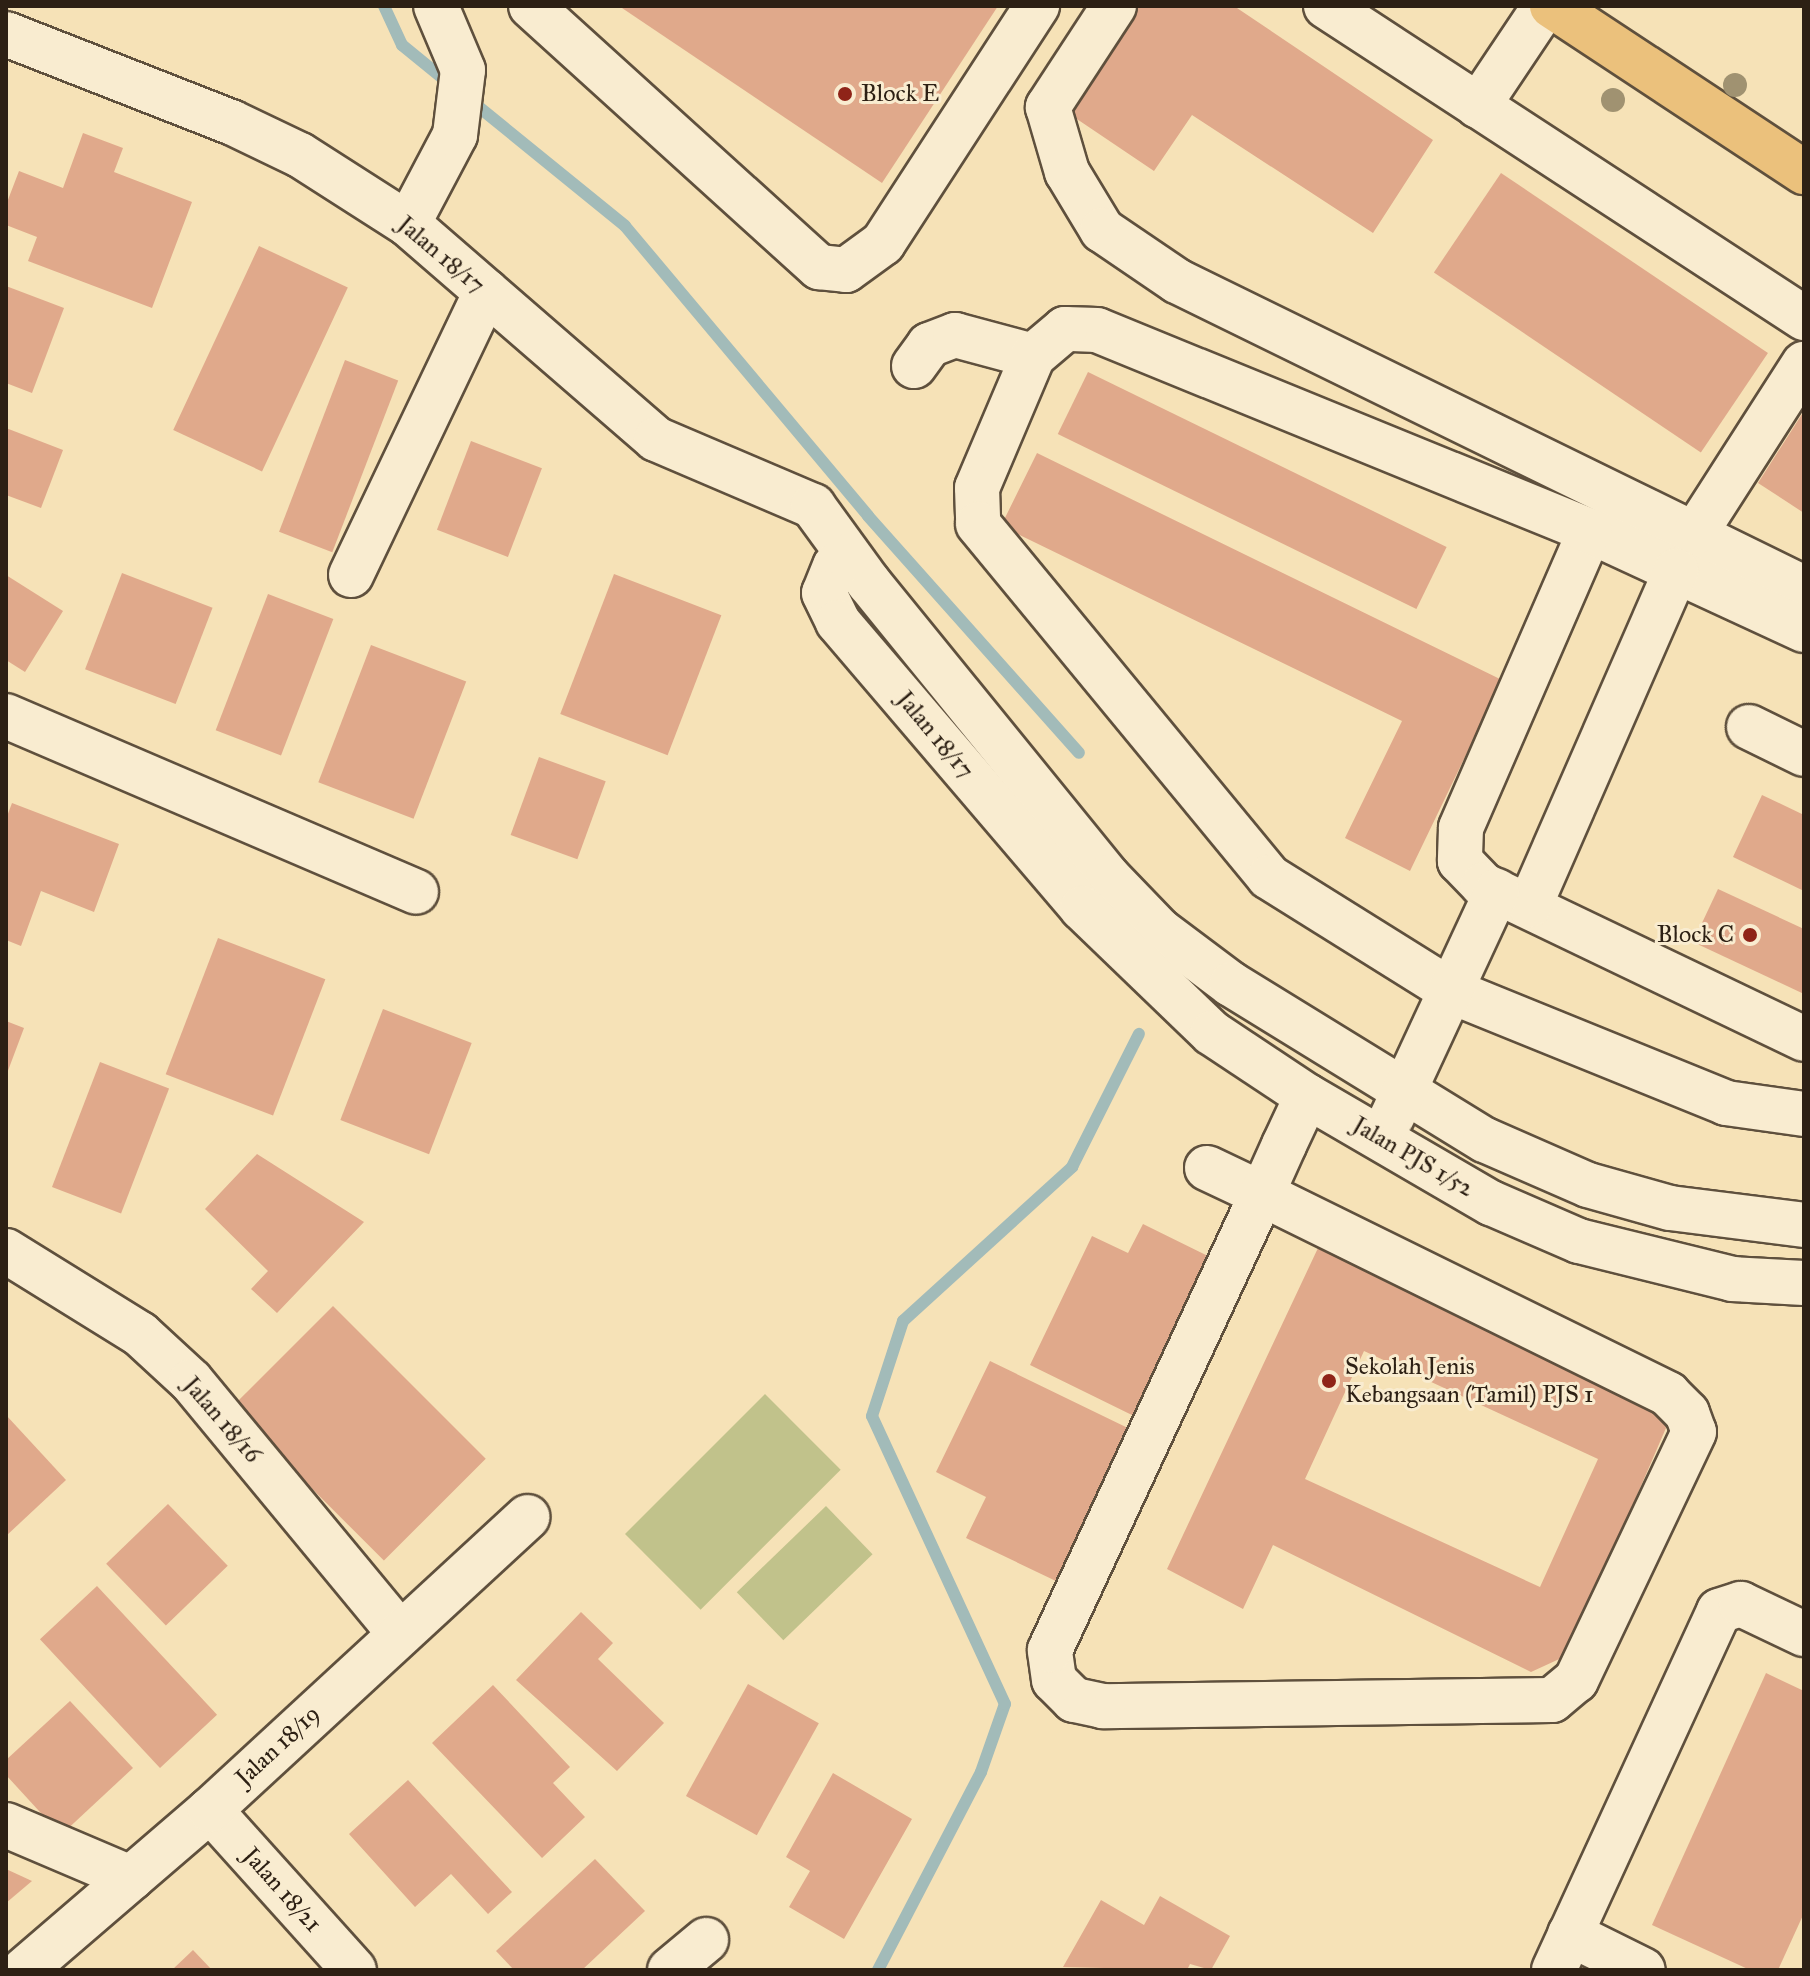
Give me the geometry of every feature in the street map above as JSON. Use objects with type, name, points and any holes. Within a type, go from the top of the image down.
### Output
[{"type":"main road","points":[[1552,6],[1804,172]]},
{"type":"street","points":[[408,224],[455,135],[463,70],[436,6]]},
{"type":"street","points":[[531,6],[819,267],[846,270],[883,243],[1037,6]]},
{"type":"street","points":[[1114,6],[1048,107],[1067,172],[1102,230],[1177,281],[1696,532],[1804,588]]},
{"type":"street","points":[[1326,6],[1804,318]]},
{"type":"street","points":[[1478,106],[1545,6]]},
{"type":"street","name":"Jalan 18/17","points":[[6,34],[276,142],[408,224],[656,439],[793,494],[813,506],[1095,893]]},
{"type":"street","points":[[351,575],[486,292]]},
{"type":"street","points":[[1804,630],[1590,531],[1097,330],[1065,329],[1033,356],[977,488],[978,524],[1269,877],[1453,992],[1726,1103],[1804,1114]]},
{"type":"street","points":[[914,366],[929,345],[955,335],[1033,356]]},
{"type":"street","points":[[1696,532],[1804,364]]},
{"type":"street","points":[[1590,531],[1461,828],[1460,861],[1514,898],[1804,1039]]},
{"type":"street","points":[[1380,1139],[1453,992],[1514,898],[1676,571]]},
{"type":"street","points":[[6,716],[416,892]]},
{"type":"street","points":[[1749,727],[1804,754]]},
{"type":"street","points":[[1095,893],[1159,930],[1231,984],[1485,1140],[1588,1185],[1670,1208],[1804,1225]]},
{"type":"street","name":"Jalan PJS 1/52","points":[[1095,893],[1212,1033],[1307,1096],[1491,1203],[1579,1241],[1732,1279],[1804,1283]]},
{"type":"street","points":[[1207,1168],[1262,1194],[1668,1394],[1687,1413],[1694,1432],[1688,1446],[1576,1680],[1552,1700],[1103,1706],[1074,1700],[1054,1680],[1050,1650],[1262,1194],[1307,1096]]},
{"type":"street","name":"Jalan 18/16","points":[[6,1251],[140,1334],[191,1381],[399,1632]]},
{"type":"street","name":"Jalan 18/19","points":[[24,1970],[210,1810],[399,1632],[528,1517]]},
{"type":"street","points":[[1643,1970],[1562,1952],[1719,1611],[1741,1604],[1804,1634]]},
{"type":"street","name":"Jalan 18/21","points":[[210,1810],[354,1970]]},
{"type":"street","points":[[6,1825],[131,1878]]},
{"type":"street","points":[[670,1970],[706,1940]]},
{"type":"green space","points":[[765,1394],[841,1470],[701,1610],[625,1534]]},
{"type":"green space","points":[[826,1506],[873,1554],[783,1640],[737,1592]]},
{"type":"building","name":"Block E","points":[[619,6],[998,6],[882,183]]},
{"type":"building","points":[[1133,6],[1234,6],[1433,140],[1373,233],[1192,115],[1154,171],[1065,111]]},
{"type":"building","points":[[83,133],[123,148],[114,172],[192,202],[152,308],[28,261],[37,237],[6,225],[6,205],[19,171],[63,188]]},
{"type":"building","points":[[1501,173],[1768,353],[1701,453],[1434,272]]},
{"type":"building","points":[[259,246],[348,287],[262,471],[173,430]]},
{"type":"building","points":[[6,286],[64,308],[32,393],[6,383]]},
{"type":"building","points":[[345,360],[398,380],[332,552],[279,532]]},
{"type":"building","points":[[1088,372],[1447,547],[1416,609],[1058,434]]},
{"type":"building","points":[[1804,411],[1804,513],[1758,483]]},
{"type":"building","points":[[6,428],[63,450],[41,508],[6,495]]},
{"type":"building","points":[[471,441],[542,468],[508,557],[437,530]]},
{"type":"building","points":[[1037,453],[1502,680],[1410,871],[1345,838],[1402,721],[1001,526]]},
{"type":"building","points":[[122,573],[213,608],[176,704],[85,669]]},
{"type":"building","points":[[614,574],[721,615],[668,755],[560,714]]},
{"type":"building","points":[[6,575],[63,611],[25,672],[6,660]]},
{"type":"building","points":[[268,594],[333,619],[281,755],[216,730]]},
{"type":"building","points":[[371,645],[466,682],[414,819],[318,782]]},
{"type":"building","points":[[539,757],[606,781],[577,859],[511,835]]},
{"type":"building","name":"Block C","points":[[1762,795],[1804,815],[1804,891],[1733,857]]},
{"type":"building","points":[[12,803],[119,844],[94,912],[41,891],[21,946],[6,940],[6,819]]},
{"type":"building","name":"Block C","points":[[1718,889],[1804,929],[1804,994],[1693,942]]},
{"type":"building","points":[[218,938],[325,979],[273,1116],[166,1074]]},
{"type":"building","points":[[383,1009],[472,1043],[429,1154],[340,1120]]},
{"type":"building","points":[[6,1021],[24,1028],[6,1076]]},
{"type":"building","points":[[100,1062],[169,1089],[121,1214],[52,1187]]},
{"type":"building","points":[[257,1154],[364,1222],[277,1313],[251,1289],[268,1271],[205,1209]]},
{"type":"building","points":[[1143,1224],[1214,1259],[1138,1418],[1030,1365],[1092,1236],[1128,1253]]},
{"type":"building","points":[[1318,1248],[1669,1421],[1568,1655],[1531,1672],[1273,1545],[1243,1609],[1167,1569]],"holes":[[[1364,1351],[1598,1459],[1540,1587],[1305,1479]]]},
{"type":"building","points":[[333,1306],[486,1459],[384,1561],[231,1408]]},
{"type":"building","points":[[990,1361],[1132,1430],[1058,1582],[966,1538],[986,1497],[936,1472]]},
{"type":"building","points":[[6,1415],[66,1480],[6,1536]]},
{"type":"building","points":[[168,1504],[228,1566],[166,1626],[106,1564]]},
{"type":"building","points":[[97,1586],[217,1715],[160,1768],[40,1639]]},
{"type":"building","points":[[581,1612],[613,1643],[598,1659],[664,1723],[617,1771],[516,1680]]},
{"type":"building","points":[[1766,1673],[1804,1691],[1804,1913],[1778,1970],[1750,1970],[1652,1925]]},
{"type":"building","points":[[748,1684],[819,1723],[757,1835],[686,1796]]},
{"type":"building","points":[[493,1685],[570,1767],[553,1783],[585,1817],[542,1858],[432,1743]]},
{"type":"building","points":[[70,1701],[133,1768],[61,1835],[6,1775],[6,1760]]},
{"type":"building","points":[[833,1773],[912,1819],[844,1939],[789,1907],[810,1871],[786,1857]]},
{"type":"building","points":[[408,1780],[512,1892],[488,1914],[451,1874],[415,1907],[349,1834]]},
{"type":"building","points":[[595,1859],[645,1911],[582,1970],[514,1970],[496,1951]]},
{"type":"building","points":[[6,1869],[32,1881],[6,1903]]},
{"type":"building","points":[[1160,1896],[1230,1936],[1211,1970],[1190,1964],[1187,1970],[1063,1967],[1101,1900],[1144,1925]]},
{"type":"building","points":[[193,1950],[212,1970],[172,1970]]},
{"type":"waterway","points":[[384,6],[402,45],[451,85]]},
{"type":"waterway","points":[[469,99],[625,226],[868,516],[1079,753]]},
{"type":"waterway","points":[[878,1970],[981,1772],[1005,1704],[872,1416],[903,1321],[1072,1167],[1139,1034]]},
{"type":"place","name":"Block E","points":[[845,94]]},
{"type":"place","name":"Block C","points":[[1750,935]]},
{"type":"place","name":"Sekolah Jenis Kebangsaan (Tamil) PJS 1","points":[[1329,1381]]}]
